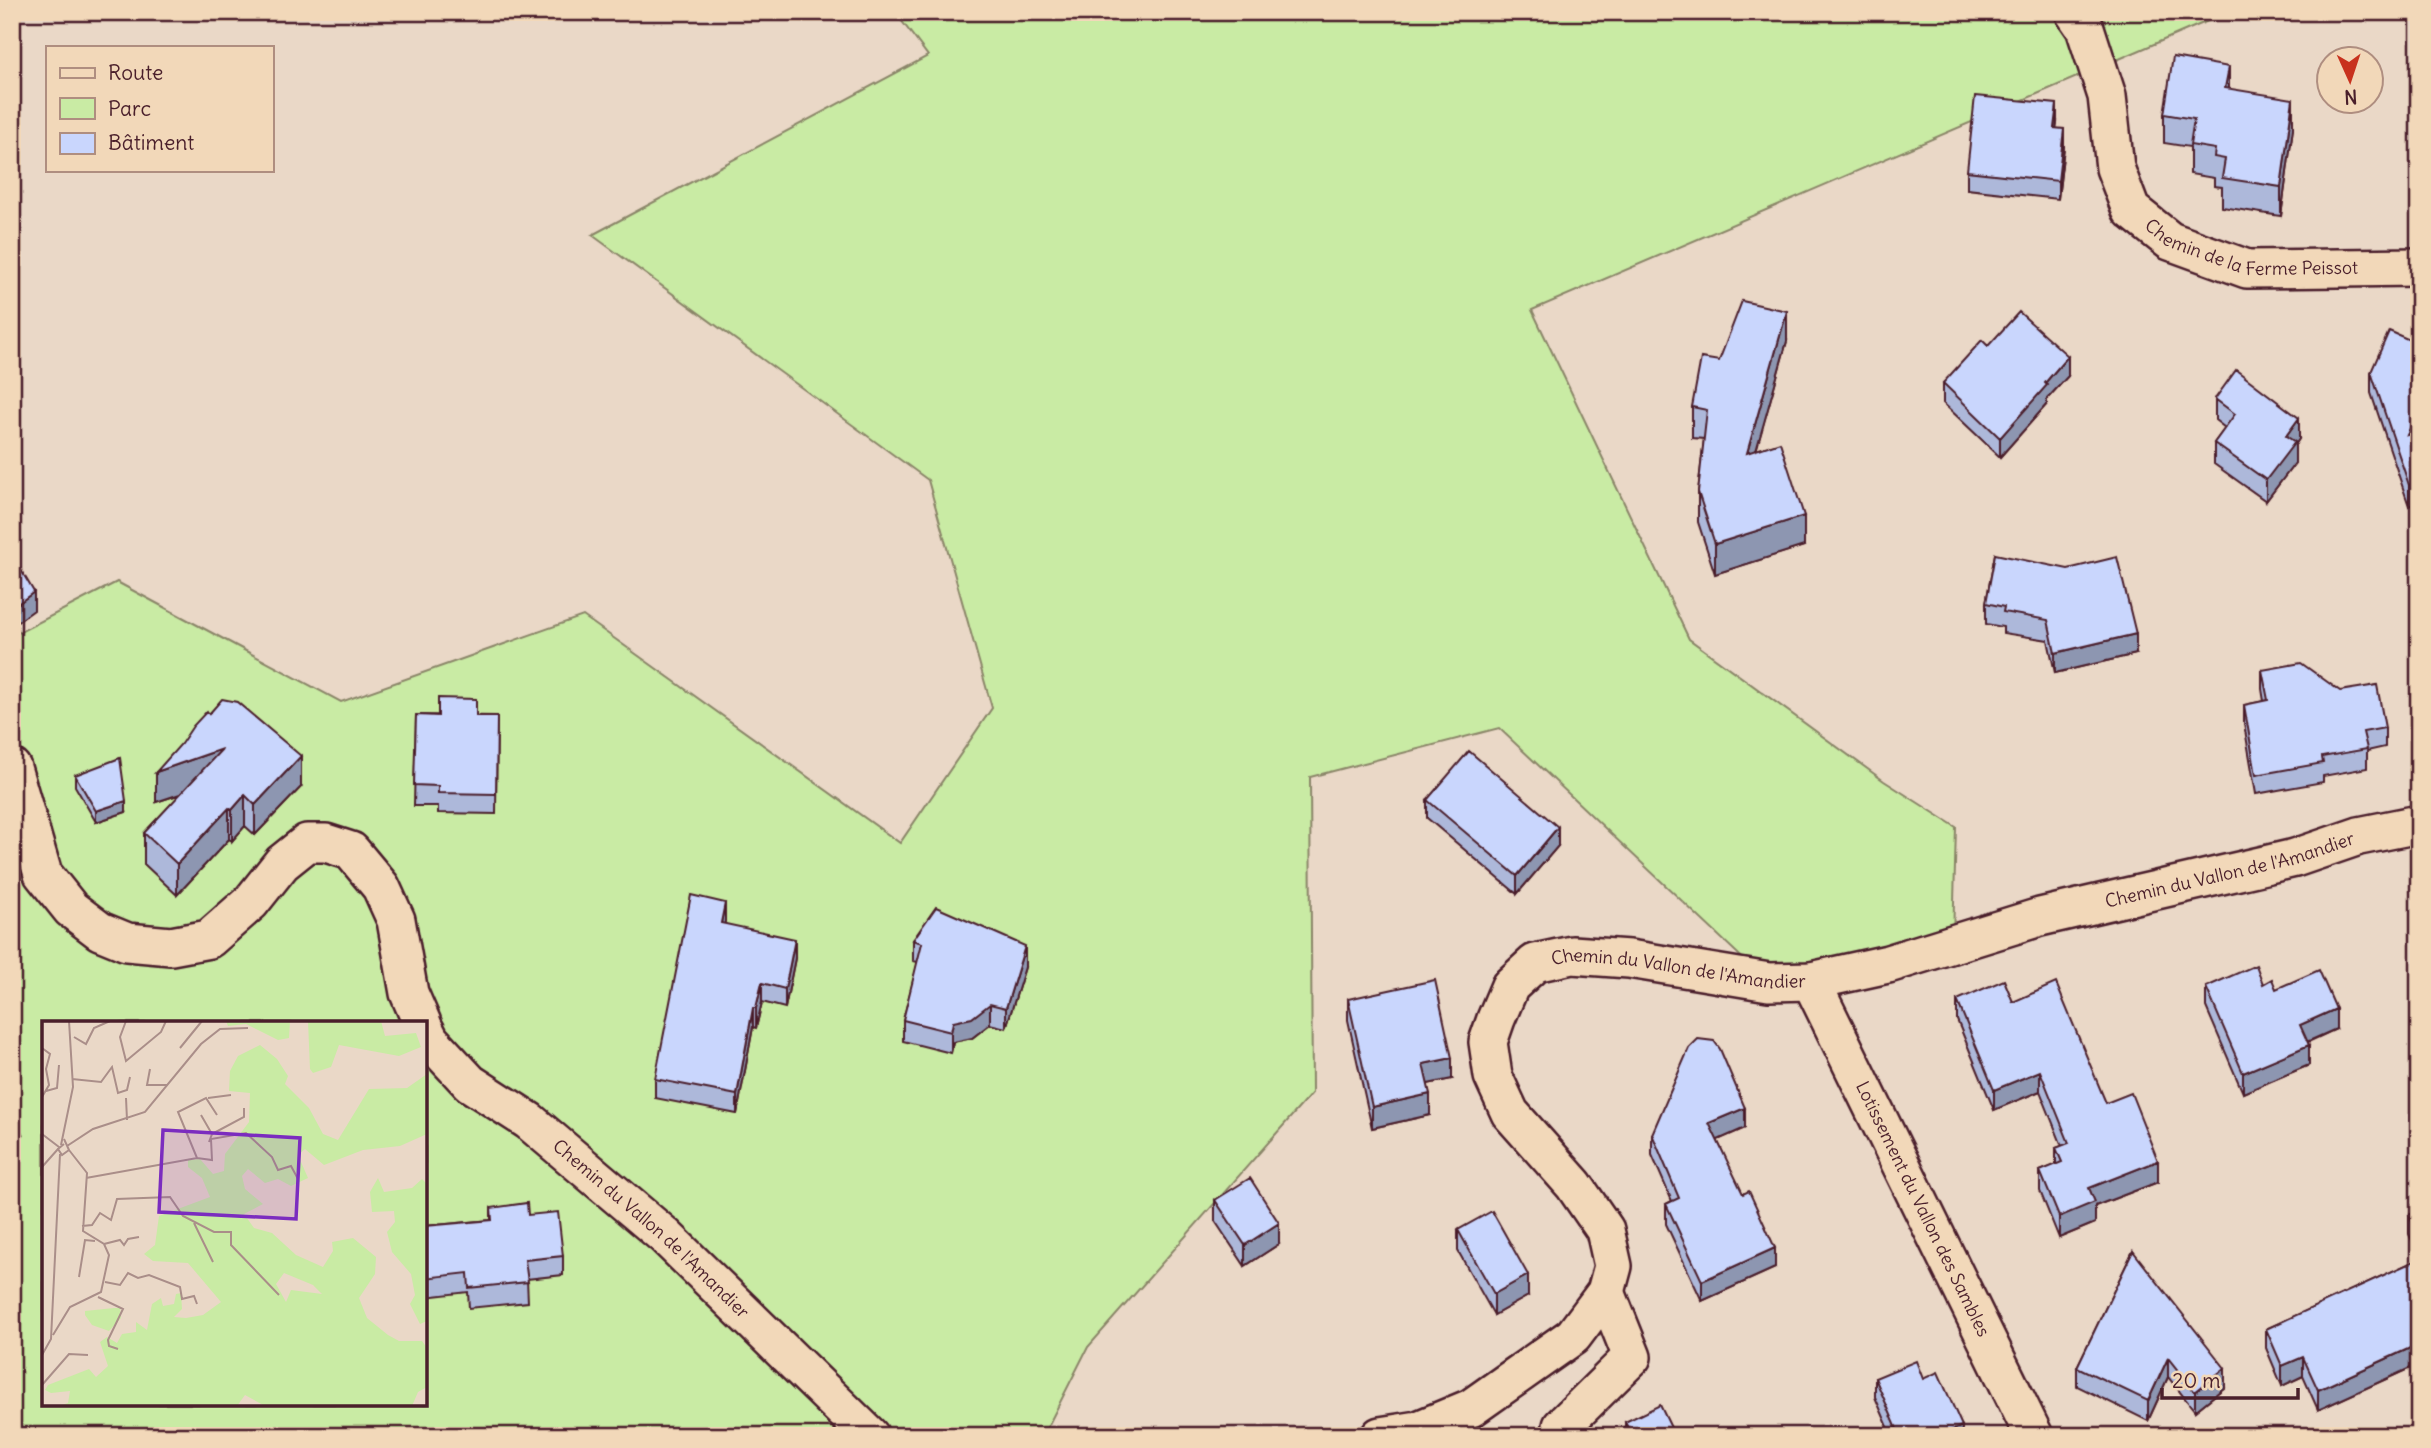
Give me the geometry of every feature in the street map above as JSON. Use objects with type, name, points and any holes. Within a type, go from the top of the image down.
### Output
[{"type":"street","name":"Chemin de la Ferme Peissot","points":[[2074,12],[2085,28],[2107,96],[2116,168],[2131,210],[2170,241],[2247,269],[2419,267]]},
{"type":"street","points":[[12,768],[43,874],[71,909],[100,931],[127,942],[171,946],[209,939],[251,902],[282,863],[307,843],[326,843],[352,851],[381,887],[396,920],[409,993],[421,1021]]},
{"type":"street","name":"Chemin du Vallon de l'Amandier","points":[[1380,1436],[1418,1430],[1471,1408],[1573,1336],[1606,1293],[1613,1266],[1605,1230],[1574,1185],[1510,1113],[1493,1076],[1488,1042],[1510,986],[1535,963],[1572,955],[1629,959],[1769,982],[1811,981],[1888,964],[2040,917],[2295,858],[2359,836],[2419,824]]},
{"type":"street","name":"Lotissement du Vallon des Sambles","points":[[1811,981],[2034,1436]]},
{"type":"street","name":"Chemin du Vallon de l'Amandier","points":[[427,1034],[470,1083],[529,1121],[665,1236],[870,1436]]},
{"type":"street","points":[[1558,1432],[1632,1357],[1606,1293]]},
{"type":"green space","points":[[895,12],[2229,12],[1532,310],[1689,639],[1884,781],[1956,827],[1953,940],[1755,970],[1499,728],[1310,777],[1312,1093],[1088,1347],[1043,1436],[12,1436],[12,1145],[23,1135],[12,1114],[12,636],[117,582],[341,702],[583,616],[900,843],[992,708],[928,480],[592,235],[928,56]]},
{"type":"building","points":[[2173,57],[2229,67],[2225,88],[2293,99],[2281,187],[2222,178],[2225,159],[2214,157],[2215,149],[2190,145],[2194,119],[2164,114]]},
{"type":"building","points":[[1975,96],[2057,104],[2054,128],[2064,129],[2058,181],[1967,171]]},
{"type":"building","points":[[1742,301],[1787,311],[1747,453],[1780,442],[1804,516],[1715,544],[1698,492],[1707,410],[1692,407],[1701,358],[1719,361]]},
{"type":"building","points":[[2019,312],[2068,356],[2045,383],[2047,385],[2000,438],[1943,383],[1982,340],[1988,346]]},
{"type":"building","points":[[2389,331],[2419,344],[2419,408],[2407,435],[2419,431],[2419,482],[2409,485],[2371,372]]},
{"type":"building","points":[[2236,370],[2299,418],[2286,436],[2295,442],[2266,480],[2214,443],[2235,414],[2215,399]]},
{"type":"building","points":[[1995,554],[2068,569],[2117,557],[2136,634],[2055,653],[2048,620],[2003,612],[2004,607],[1986,603]]},
{"type":"building","points":[[12,555],[34,592],[12,608]]},
{"type":"building","points":[[2301,663],[2340,691],[2377,685],[2385,728],[2363,732],[2367,749],[2322,757],[2323,763],[2256,775],[2244,705],[2268,700],[2262,670]]},
{"type":"building","points":[[438,698],[476,699],[476,716],[497,716],[496,794],[438,793],[438,786],[414,785],[416,715],[438,716]]},
{"type":"building","points":[[222,699],[237,702],[301,756],[255,805],[245,795],[232,810],[229,808],[177,864],[144,833],[222,749],[156,772],[193,726],[207,711],[209,714]]},
{"type":"building","points":[[1469,751],[1558,827],[1517,876],[1427,800]]},
{"type":"building","points":[[120,758],[126,801],[96,811],[75,775]]},
{"type":"building","points":[[691,895],[725,903],[721,923],[795,939],[785,989],[762,983],[756,1008],[753,1008],[737,1095],[655,1079]]},
{"type":"building","points":[[936,907],[1025,946],[1006,1008],[990,1004],[972,1018],[953,1022],[951,1032],[903,1020],[922,943],[913,940]]},
{"type":"building","points":[[2256,965],[2263,984],[2272,979],[2276,989],[2319,970],[2336,1009],[2300,1025],[2309,1045],[2243,1073],[2206,987]]},
{"type":"building","points":[[1435,980],[1452,1058],[1423,1064],[1430,1094],[1372,1107],[1348,999]]},
{"type":"building","points":[[2004,980],[2013,1002],[2056,983],[2106,1103],[2131,1093],[2158,1161],[2089,1188],[2095,1202],[2059,1217],[2040,1171],[2062,1162],[2056,1148],[2069,1143],[2040,1071],[1994,1090],[1957,1000]]},
{"type":"building","points":[[1698,1039],[1714,1041],[1720,1049],[1745,1108],[1709,1123],[1743,1194],[1749,1191],[1775,1248],[1702,1281],[1666,1204],[1679,1198],[1652,1134],[1689,1048]]},
{"type":"building","points":[[1250,1178],[1279,1223],[1245,1245],[1215,1200]]},
{"type":"building","points":[[527,1203],[528,1215],[558,1212],[563,1256],[525,1260],[528,1282],[469,1288],[468,1273],[427,1278],[427,1226],[492,1220],[491,1208]]},
{"type":"building","points":[[2419,1203],[2419,1237],[2409,1215],[2416,1212],[2413,1205]]},
{"type":"building","points":[[1492,1211],[1528,1275],[1494,1294],[1458,1230]]},
{"type":"building","points":[[2133,1251],[2225,1368],[2195,1392],[2168,1358],[2148,1401],[2077,1367]]},
{"type":"building","points":[[2419,1259],[2419,1344],[2318,1390],[2303,1357],[2282,1366],[2266,1329]]},
{"type":"building","points":[[1916,1361],[1923,1379],[1938,1372],[1962,1426],[1939,1436],[1900,1436],[1875,1378]]},
{"type":"building","points":[[1660,1405],[1675,1436],[1632,1436],[1625,1422]]}]
